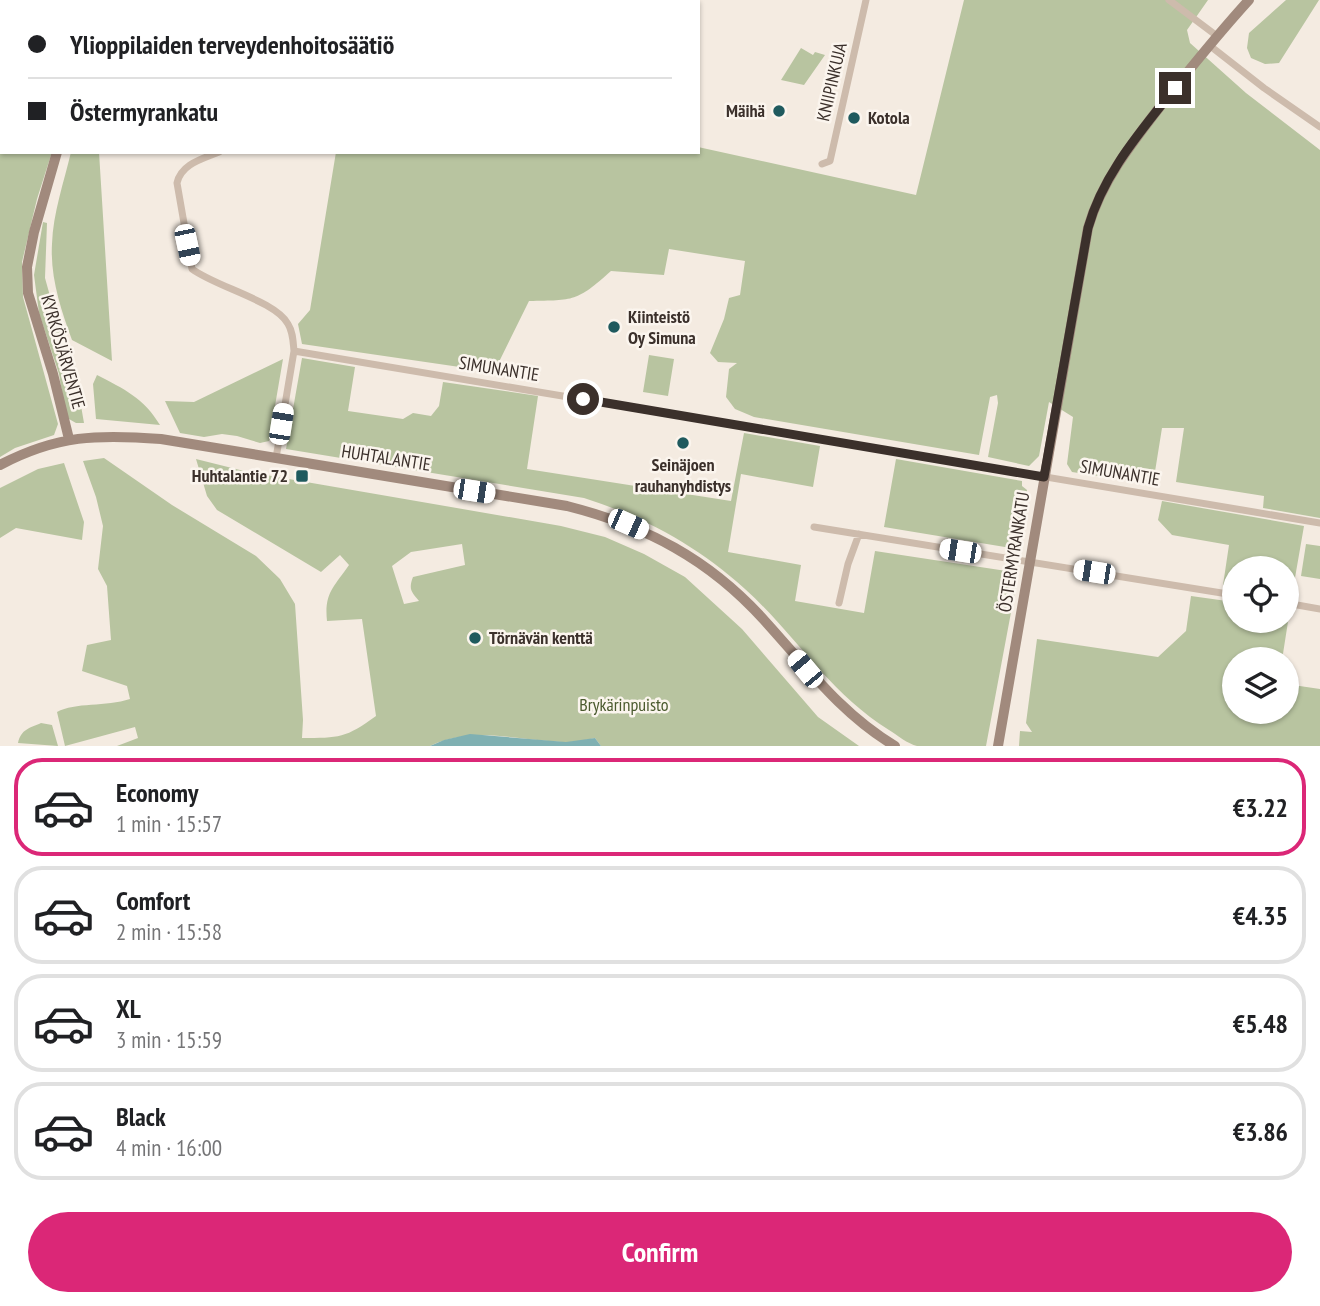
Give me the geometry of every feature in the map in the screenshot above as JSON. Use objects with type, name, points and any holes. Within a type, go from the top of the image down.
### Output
[{"type":"street","name":"KNIIPINKUJA","points":[[822,164],[830,161],[866,0]]},
{"type":"street","points":[[1169,0],[1217,36]]},
{"type":"street","name":"ÖSTERMYRANKATU","points":[[998,746],[1094,206],[1104,185],[1141,131],[1209,45],[1250,0]]},
{"type":"street","points":[[1209,45],[1320,127]]},
{"type":"street","name":"KYRKÖSJÄRVENTIE","points":[[57,154],[34,232],[27,267],[28,293],[53,374],[69,439]]},
{"type":"street","points":[[214,154],[187,166],[179,173],[177,183],[192,269],[206,279],[282,315],[289,324],[294,351],[276,458]]},
{"type":"street","name":"SIMUNANTIE","points":[[294,351],[1320,523]]},
{"type":"street","name":"HUHTALANTIE","points":[[0,465],[39,447],[69,439],[116,435],[161,439],[567,506],[628,524],[668,542],[721,579],[764,620],[841,707],[895,746]]},
{"type":"street","points":[[814,527],[1222,593]]},
{"type":"street","points":[[839,603],[848,564],[859,534]]},
{"type":"street","points":[[1299,605],[1320,608]]},
{"type":"green space","points":[[964,0],[1208,0],[1187,30],[1190,43],[1246,93],[1320,150],[1320,518],[1263,508],[1264,496],[1176,482],[1184,428],[1162,428],[1153,484],[1072,472],[1067,464],[1073,417],[1049,402],[1039,456],[1029,466],[988,457],[998,403],[997,395],[990,397],[979,455],[754,417],[735,409],[726,397],[729,369],[737,363],[718,362],[710,353],[724,319],[729,298],[740,295],[745,261],[669,249],[664,275],[611,271],[590,289],[574,297],[529,301],[494,372],[302,344],[298,324],[310,310],[336,154],[700,154],[700,147],[916,195]]},
{"type":"green space","points":[[1286,0],[1319,0],[1279,63],[1265,64],[1251,58],[1247,48],[1249,33]]},
{"type":"green space","points":[[801,48],[813,55],[815,52],[825,55],[804,85],[781,80]]},
{"type":"green space","points":[[0,154],[51,154],[22,262],[23,297],[58,424],[54,435],[15,448],[0,457]]},
{"type":"green space","points":[[71,154],[99,154],[112,361],[72,340],[60,305],[52,256],[57,209]]},
{"type":"green space","points":[[43,222],[47,223],[45,278],[76,377],[84,423],[69,419],[65,410],[59,374],[39,313],[34,275]]},
{"type":"green space","points":[[649,355],[674,359],[668,396],[643,392]]},
{"type":"green space","points":[[302,358],[355,367],[348,411],[403,419],[413,413],[431,416],[439,406],[443,382],[538,396],[527,469],[731,501],[744,433],[820,446],[813,487],[741,474],[728,552],[801,565],[795,601],[864,613],[875,551],[1013,572],[1018,575],[986,746],[917,746],[903,739],[867,715],[848,698],[763,607],[727,574],[689,546],[628,514],[584,498],[286,449]]},
{"type":"green space","points":[[283,359],[269,441],[260,443],[222,434],[204,437],[180,433],[165,401],[194,402]]},
{"type":"green space","points":[[97,375],[140,401],[160,425],[96,419],[93,384]]},
{"type":"green space","name":"Brykärinpuisto","points":[[104,458],[172,505],[256,556],[280,579],[295,604],[302,738],[325,738],[349,733],[376,716],[362,619],[327,621],[329,597],[349,565],[340,555],[321,572],[217,510],[207,496],[196,459],[248,472],[561,526],[605,537],[644,554],[685,577],[742,629],[818,717],[859,746],[601,746],[595,738],[566,742],[479,735],[446,740],[430,746],[117,746],[138,738],[135,727],[65,746],[57,712],[73,707],[130,699],[127,686],[82,671],[87,645],[111,640],[107,586],[98,569],[103,526],[83,461]],"holes":[[[462,544],[465,565],[413,577],[411,588],[419,601],[404,604],[392,566],[411,552]]]},
{"type":"green space","points":[[896,459],[1022,481],[1022,486],[1027,490],[1017,549],[884,527]]},
{"type":"green space","points":[[64,463],[84,522],[82,540],[16,528],[0,538],[0,488],[38,469]]},
{"type":"green space","points":[[1162,501],[1304,526],[1299,556],[1227,556],[1229,545],[1172,535],[1158,520]]},
{"type":"green space","points":[[1306,544],[1320,546],[1320,579],[1301,576]]},
{"type":"green space","points":[[1191,596],[1222,600],[1222,633],[1286,633],[1284,647],[1222,647],[1222,724],[1299,724],[1299,686],[1320,689],[1320,746],[1019,746],[1020,731],[1032,732],[1026,723],[1037,639],[1158,657],[1186,631]]},
{"type":"green space","points":[[41,723],[52,725],[58,746],[18,743],[24,732]]},
{"type":"water","points":[[470,734],[566,742],[595,738],[601,746],[430,746]]},
{"type":"place","name":"Mäihä","points":[[779,111]]},
{"type":"place","name":"Kotola","points":[[854,118]]},
{"type":"place","name":"Kiinteistö Oy Simuna","points":[[614,327]]},
{"type":"place","name":"Seinäjoen rauhanyhdistys","points":[[683,443]]},
{"type":"place","name":"Huhtalantie 72","points":[[302,476]]},
{"type":"place","name":"Törnävän kenttä","points":[[475,638]]},
{"type":"route","points":[[583,399],[1044,477],[1094,206],[1120,160],[1175,88]]}]
